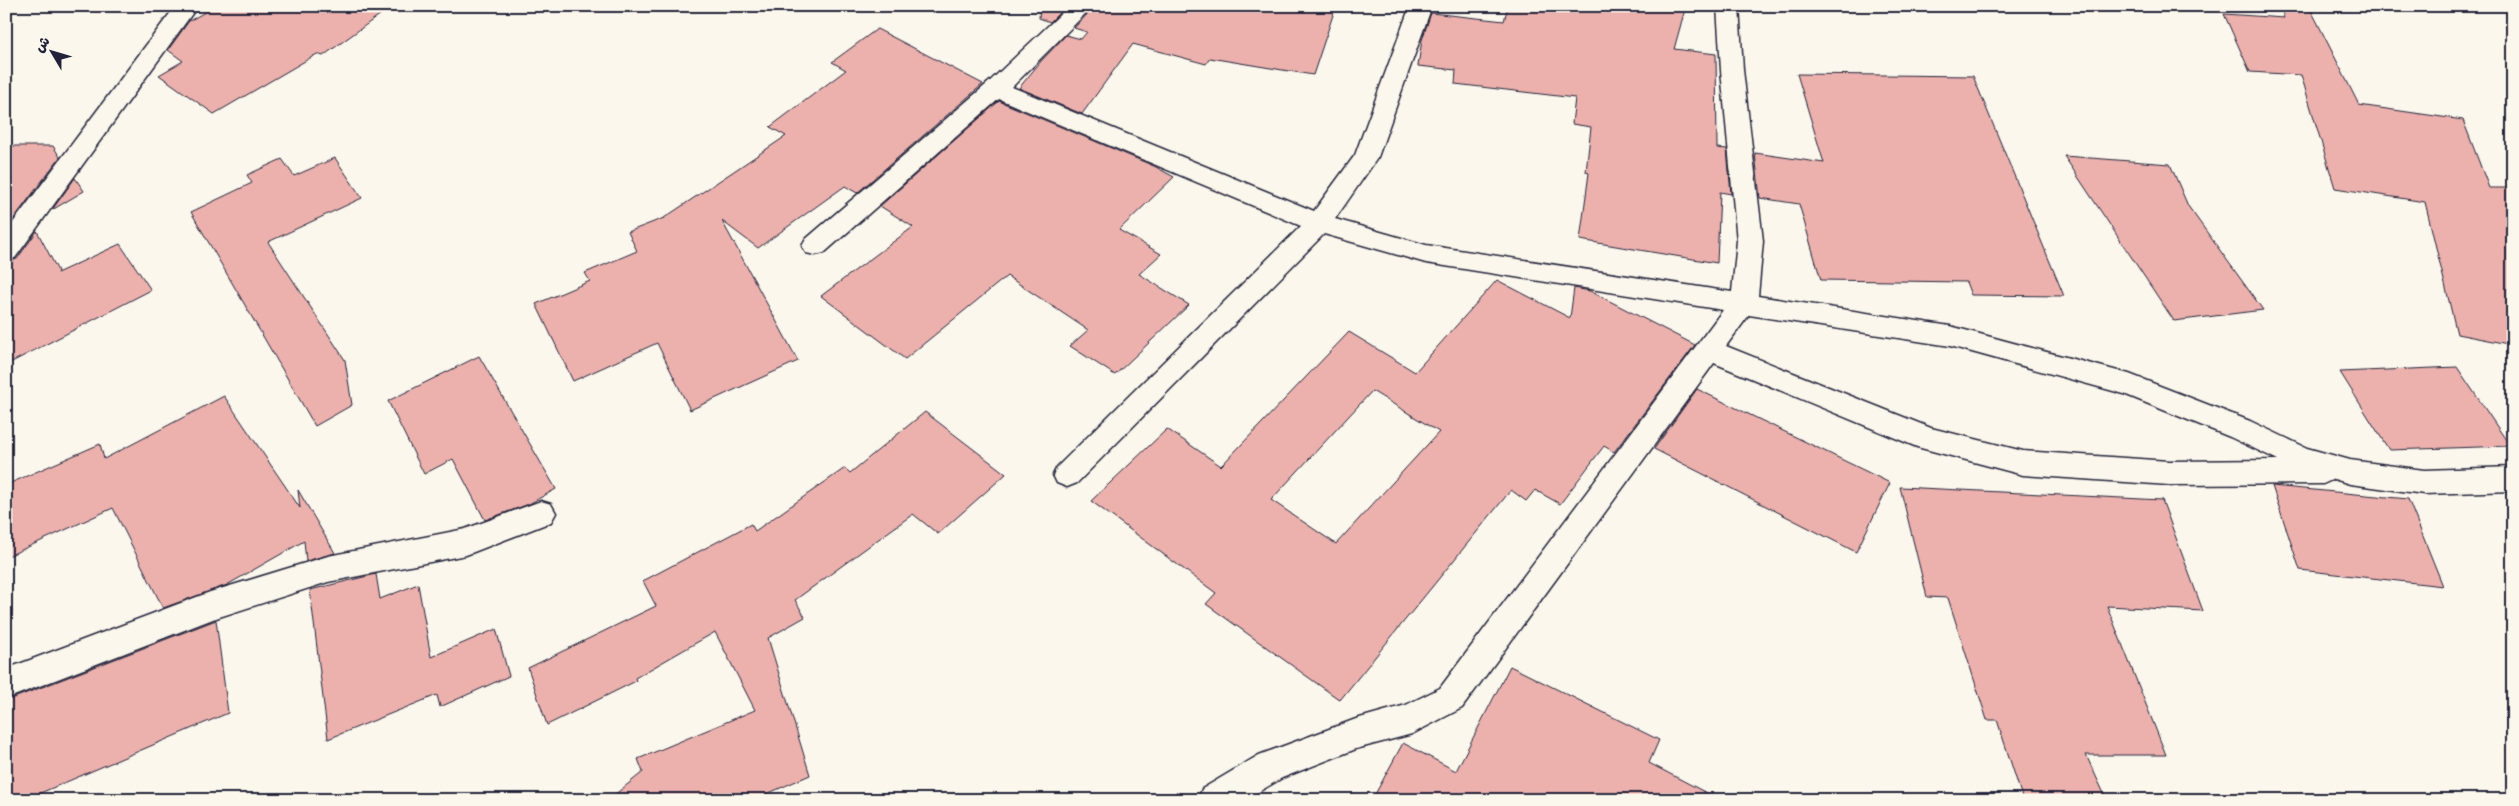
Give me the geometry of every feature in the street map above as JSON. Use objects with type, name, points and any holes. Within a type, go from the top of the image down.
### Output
[{"type":"street","points":[[6,251],[184,12],[178,6]]},
{"type":"street","points":[[815,246],[996,88],[1082,6]]},
{"type":"street","points":[[1067,475],[1318,223],[1366,157],[1421,6]]},
{"type":"street","points":[[1214,800],[1271,766],[1356,734],[1412,719],[1451,698],[1744,302],[1750,242],[1728,6]]},
{"type":"street","points":[[996,88],[1318,223],[1426,254],[1744,302],[1950,336],[2129,385],[2240,429],[2300,458],[2350,472],[2424,482],[2513,479]]},
{"type":"street","points":[[1709,350],[1927,439],[2023,463],[2169,473],[2350,472]]},
{"type":"street","points":[[6,684],[210,606],[328,569],[466,542],[541,513]]},
{"type":"building","points":[[216,6],[392,6],[323,56],[317,54],[214,114],[159,75],[183,61],[168,50],[189,21]]},
{"type":"building","points":[[1040,6],[1066,6],[1050,22],[1039,18]]},
{"type":"building","points":[[1095,6],[1336,6],[1313,75],[1210,58],[1206,64],[1133,44],[1082,114],[1019,88],[1066,35],[1081,39],[1087,32],[1074,28]]},
{"type":"building","points":[[1508,6],[1686,6],[1674,49],[1716,54],[1717,148],[1727,149],[1731,194],[1720,192],[1717,263],[1580,240],[1589,173],[1586,172],[1591,127],[1572,124],[1575,98],[1455,84],[1456,70],[1418,66],[1422,40],[1431,13],[1504,21]]},
{"type":"building","points":[[2280,6],[2309,6],[2359,105],[2463,120],[2489,188],[2513,188],[2513,345],[2457,334],[2425,202],[2335,188],[2301,75],[2250,72],[2224,14],[2284,18]]},
{"type":"building","points":[[877,29],[983,84],[857,193],[845,186],[758,248],[722,221],[798,361],[690,410],[657,343],[573,381],[536,304],[590,281],[585,273],[637,251],[628,232],[664,218],[786,136],[770,127],[846,70],[832,62]]},
{"type":"building","points":[[1797,74],[1973,76],[2064,296],[1971,295],[1966,282],[1821,280],[1799,204],[1760,198],[1755,153],[1824,163]]},
{"type":"building","points":[[999,101],[1154,166],[1174,177],[1119,230],[1161,254],[1139,274],[1189,305],[1115,375],[1070,346],[1088,330],[1007,276],[905,359],[821,296],[913,227],[880,206]]},
{"type":"building","points":[[6,146],[53,146],[60,157],[6,229]]},
{"type":"building","points":[[2064,156],[2170,164],[2188,206],[2263,310],[2174,321]]},
{"type":"building","points":[[335,158],[362,198],[268,242],[345,360],[352,405],[315,426],[191,212],[252,183],[247,175],[282,159],[294,176]]},
{"type":"building","points":[[75,178],[84,191],[52,210]]},
{"type":"building","points":[[37,231],[58,271],[57,273],[120,244],[151,290],[6,365],[6,262],[17,259]]},
{"type":"building","points":[[1497,280],[1570,318],[1574,288],[1590,291],[1695,345],[1614,452],[1604,446],[1560,504],[1535,490],[1526,501],[1511,490],[1340,700],[1206,604],[1216,593],[1091,501],[1167,429],[1221,466],[1349,332],[1415,372]],"holes":[[[1372,391],[1439,432],[1336,544],[1271,500]]]},
{"type":"building","points":[[479,356],[556,489],[529,504],[485,520],[453,459],[424,474],[388,401]]},
{"type":"building","points":[[2457,367],[2510,446],[2389,450],[2340,372]]},
{"type":"building","points":[[1697,389],[1890,483],[1856,552],[1654,449]]},
{"type":"building","points":[[224,396],[300,508],[298,490],[335,553],[306,561],[304,541],[227,585],[163,608],[113,508],[6,557],[6,485],[100,444],[104,459]]},
{"type":"building","points":[[925,412],[1006,474],[938,534],[913,514],[795,600],[805,617],[768,638],[810,775],[753,800],[608,800],[643,772],[638,759],[755,710],[715,632],[635,678],[636,681],[547,725],[528,668],[656,606],[643,581],[751,524],[755,531],[845,468],[850,473]]},
{"type":"building","points":[[2272,486],[2408,499],[2443,586],[2300,570]]},
{"type":"building","points":[[1900,487],[2162,500],[2203,611],[2107,606],[2166,755],[2086,755],[2107,800],[2023,800],[1997,720],[1987,720],[1948,598],[1927,597]]},
{"type":"building","points":[[376,574],[380,599],[418,584],[431,657],[496,629],[509,676],[440,707],[437,695],[328,739],[310,590]]},
{"type":"building","points":[[216,620],[228,713],[24,800],[6,800],[6,701]]},
{"type":"building","points":[[1510,666],[1659,740],[1649,763],[1720,800],[1372,800],[1403,743],[1456,771]]}]
